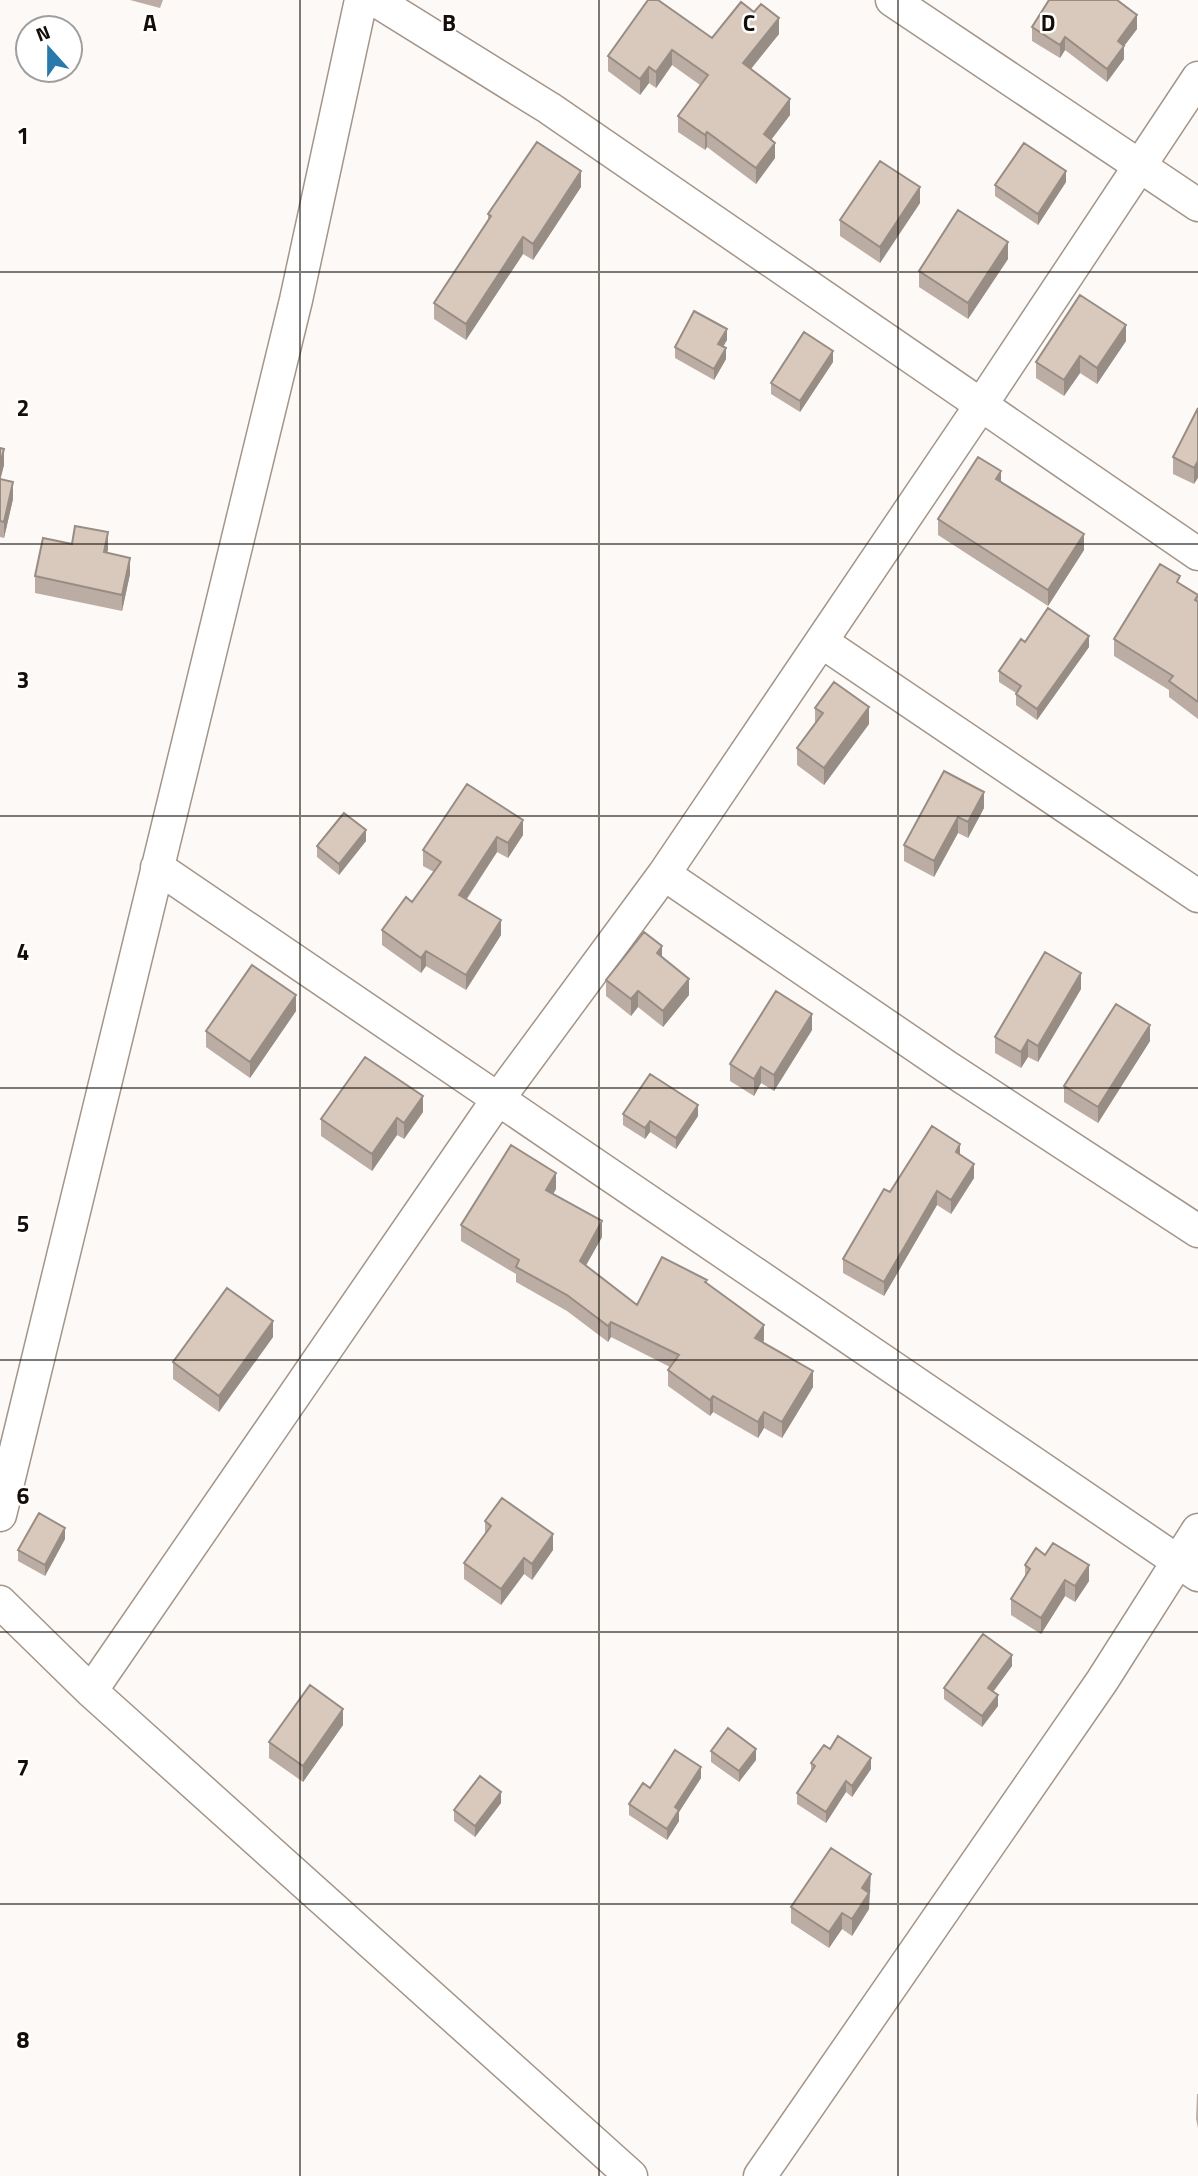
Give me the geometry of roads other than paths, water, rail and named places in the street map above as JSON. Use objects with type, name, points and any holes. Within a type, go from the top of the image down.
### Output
[{"type":"street","points":[[0,1515],[296,300],[361,0]]},
{"type":"street","points":[[375,0],[550,108],[1198,554]]},
{"type":"street","points":[[892,0],[1198,205]]},
{"type":"street","points":[[91,1691],[498,1099],[664,874],[1198,78]]},
{"type":"street","points":[[822,642],[1198,897]]},
{"type":"street","points":[[157,867],[1188,1567]]},
{"type":"street","points":[[664,874],[947,1067],[1198,1231]]},
{"type":"street","points":[[760,2176],[1102,1681],[1188,1567],[1198,1530]]},
{"type":"street","points":[[0,1602],[91,1691],[631,2176]]}]
